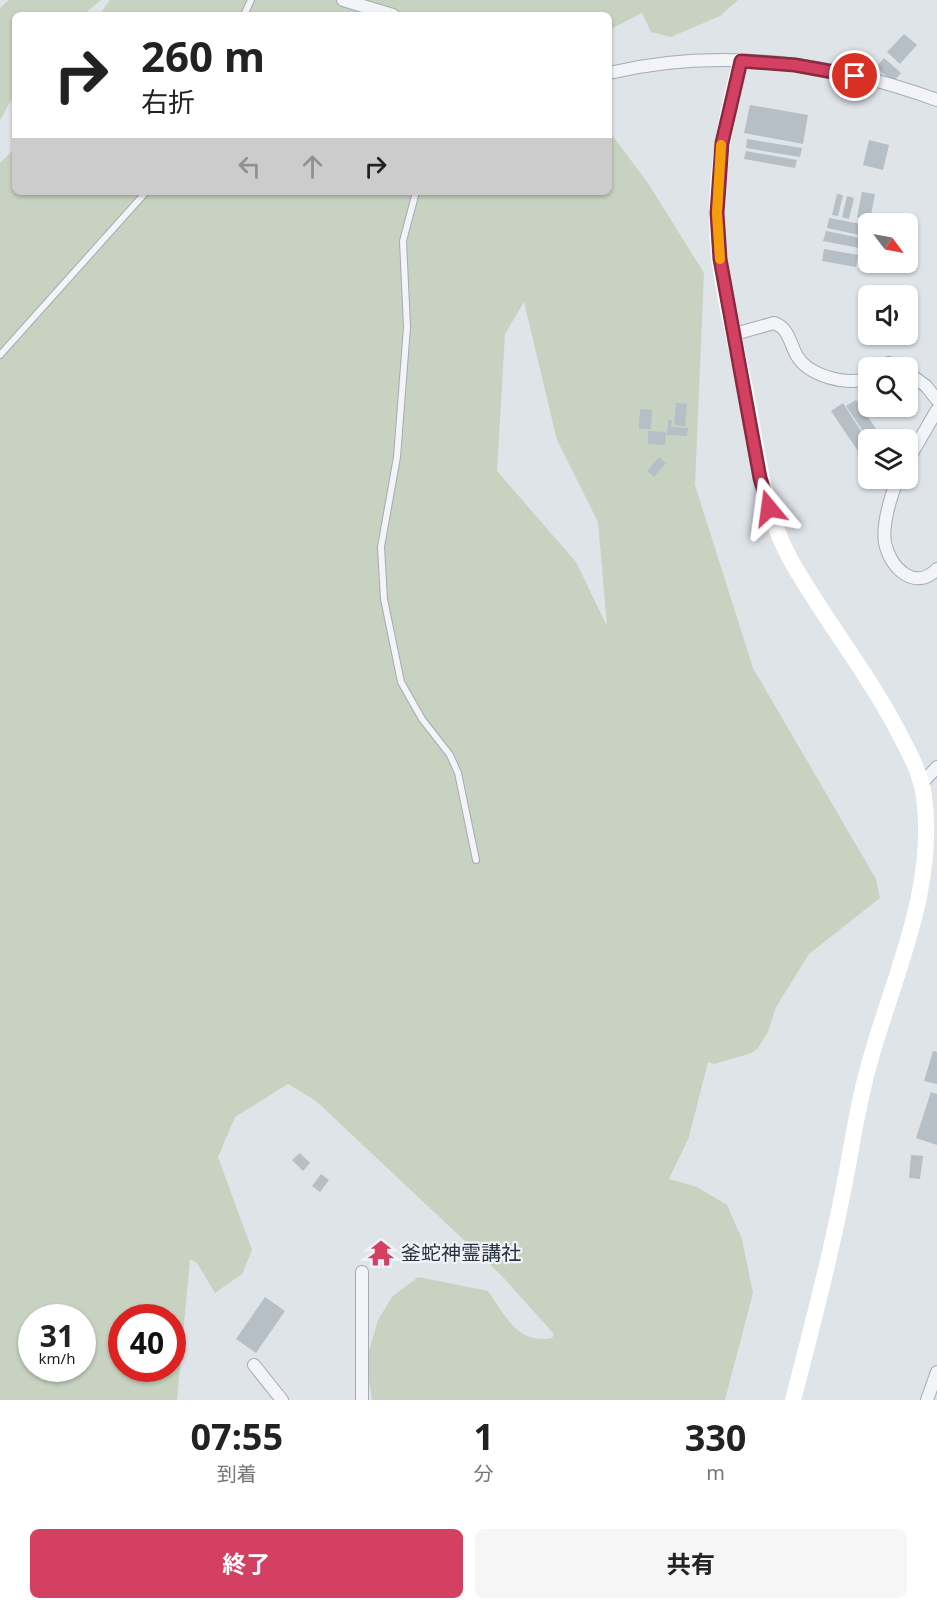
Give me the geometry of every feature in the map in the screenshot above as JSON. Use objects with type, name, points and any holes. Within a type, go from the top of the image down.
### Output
[{"type":"street","points":[[344,0],[383,12]]},
{"type":"street","points":[[612,72],[675,61],[741,61],[837,71],[937,100]]},
{"type":"street","points":[[741,61],[722,143],[717,213],[720,259],[760,478],[791,561],[884,704],[922,783],[927,841],[912,936],[872,1050],[859,1103],[841,1203],[793,1400]]},
{"type":"street","points":[[735,334],[774,323],[784,328],[797,356],[809,368],[843,380],[858,381]]},
{"type":"street","points":[[918,380],[937,400]]},
{"type":"street","points":[[918,443],[937,410]]},
{"type":"street","points":[[895,489],[887,516],[885,542],[889,550],[903,573],[914,580],[922,579],[936,571]]},
{"type":"street","points":[[922,783],[937,767]]},
{"type":"street","points":[[362,1272],[362,1400]]},
{"type":"street","points":[[254,1365],[282,1400]]},
{"type":"street","points":[[927,1400],[937,1371]]},
{"type":"lane","points":[[0,355],[143,195]]},
{"type":"lane","points":[[415,195],[403,241],[406,327],[397,457],[381,547],[384,599],[401,682],[422,719],[450,755],[458,773],[476,860]]},
{"type":"green space","points":[[9,0],[101,0],[87,12],[12,12],[12,98],[0,120],[0,8]]},
{"type":"green space","points":[[110,0],[738,0],[720,16],[671,37],[651,32],[642,13],[612,28],[612,12],[101,12]]},
{"type":"green space","points":[[612,135],[648,183],[704,273],[695,485],[753,668],[876,879],[880,898],[809,954],[776,1007],[768,1032],[758,1048],[752,1053],[714,1064],[708,1062],[689,1137],[669,1179],[697,1187],[727,1205],[742,1239],[753,1293],[725,1400],[372,1400],[366,1361],[378,1320],[392,1297],[418,1277],[488,1291],[507,1319],[521,1333],[540,1339],[552,1338],[554,1334],[501,1275],[316,1101],[288,1084],[235,1117],[218,1157],[252,1250],[242,1274],[215,1293],[197,1263],[190,1259],[186,1304],[108,1304],[108,1382],[179,1382],[177,1400],[0,1400],[0,163],[12,151],[12,195],[612,195]],"holes":[[[524,302],[557,440],[598,522],[607,626],[576,562],[497,471],[505,334]]]},
{"type":"building","points":[[904,34],[917,45],[900,64],[887,52]]},
{"type":"building","points":[[884,58],[901,73],[893,82],[876,67]]},
{"type":"building","points":[[750,105],[808,115],[803,144],[744,133]]},
{"type":"building","points":[[747,139],[802,148],[800,157],[746,148]]},
{"type":"building","points":[[869,140],[889,145],[883,170],[863,165]]},
{"type":"building","points":[[746,151],[797,160],[795,168],[744,159]]},
{"type":"building","points":[[862,192],[875,194],[871,213],[858,213],[857,217]]},
{"type":"building","points":[[837,194],[843,195],[838,216],[832,215]]},
{"type":"building","points":[[847,196],[854,198],[849,219],[842,217]]},
{"type":"building","points":[[829,218],[858,223],[858,235],[827,228]]},
{"type":"building","points":[[826,231],[858,237],[858,248],[823,241]]},
{"type":"building","points":[[824,249],[858,255],[856,267],[822,261]]},
{"type":"building","points":[[856,400],[858,417],[868,417],[876,429],[862,429],[846,406]]},
{"type":"building","points":[[676,403],[687,404],[685,426],[674,425]]},
{"type":"building","points":[[843,403],[860,429],[858,451],[831,411]]},
{"type":"building","points":[[640,409],[652,410],[651,429],[639,429]]},
{"type":"building","points":[[668,420],[672,420],[671,427],[688,428],[687,436],[667,435]]},
{"type":"building","points":[[648,431],[666,432],[665,445],[648,444]]},
{"type":"building","points":[[659,457],[666,463],[654,477],[647,471]]},
{"type":"building","points":[[933,1051],[937,1052],[937,1084],[924,1081]]},
{"type":"building","points":[[931,1092],[937,1094],[937,1145],[916,1138]]},
{"type":"building","points":[[300,1153],[310,1163],[303,1171],[292,1160]]},
{"type":"building","points":[[911,1155],[923,1156],[920,1179],[909,1178]]},
{"type":"building","points":[[321,1174],[329,1180],[320,1192],[312,1186]]},
{"type":"building","points":[[265,1297],[285,1311],[256,1353],[236,1339]]},
{"type":"slow traffic","points":[[720,259],[717,213],[721,145]]},
{"type":"place","name":"釜蛇神霊講社","points":[[381,1253]]},
{"type":"route","points":[[769,508],[760,478],[756,443],[720,259],[717,213],[722,143],[741,61],[795,65],[855,76]]}]
